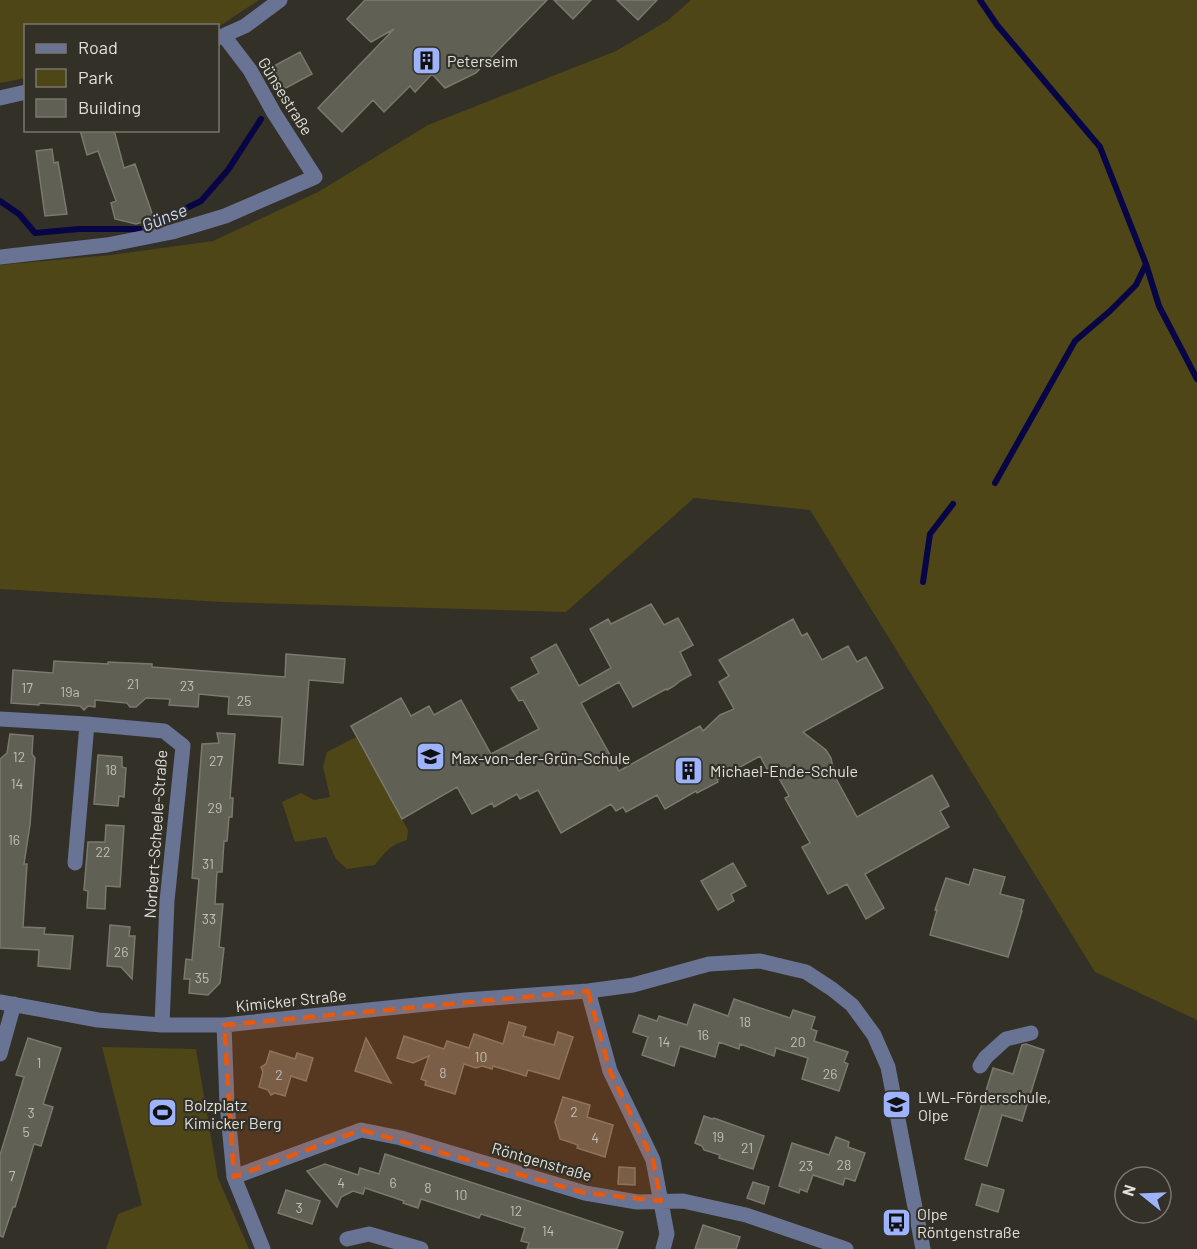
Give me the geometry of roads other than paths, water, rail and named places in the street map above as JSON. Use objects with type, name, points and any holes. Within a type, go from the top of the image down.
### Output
[{"type":"street","name":"Günsestraße","points":[[0,257],[107,245],[172,232],[225,216],[315,177],[250,70],[220,37],[245,26],[280,0]]},
{"type":"street","points":[[0,98],[24,92]]},
{"type":"street","name":"Norbert-Scheele-Straße","points":[[0,719],[164,731],[183,746],[167,901],[162,1025]]},
{"type":"street","points":[[75,863],[87,724]]},
{"type":"street","name":"Kimicker Straße","points":[[7,1003],[98,1020],[162,1025],[224,1025],[445,1002],[588,992],[633,985],[709,964],[760,961],[806,972],[852,1005],[874,1035],[888,1067],[923,1249]]},
{"type":"street","points":[[588,992],[609,1071],[653,1160],[667,1234],[663,1249]]},
{"type":"street","points":[[0,1054],[7,1003]]},
{"type":"street","points":[[224,1025],[227,1104],[234,1177],[263,1249]]},
{"type":"street","points":[[980,1066],[986,1057],[1006,1039],[1031,1033]]},
{"type":"street","name":"Röntgenstraße","points":[[234,1177],[361,1130],[401,1137],[585,1193],[637,1202],[683,1201],[746,1215],[846,1249]]},
{"type":"street","points":[[346,1239],[369,1234],[422,1249]]},
{"type":"waterway","points":[[980,0],[997,25],[1100,147],[1146,264],[1159,306],[1197,379]]},
{"type":"waterway","name":"Günse","points":[[0,201],[19,214],[35,233],[79,229],[143,229],[201,201],[228,170],[261,119]]},
{"type":"waterway","points":[[995,483],[1075,341],[1136,285],[1146,264]]},
{"type":"waterway","points":[[923,582],[930,534],[953,504]]},
{"type":"place","name":"Peterseim","points":[[426,60]]},
{"type":"place","name":"Max-von-der-Grün-Schule","points":[[430,757]]},
{"type":"place","name":"Michael-Ende-Schule","points":[[689,770]]},
{"type":"place","name":"LWL-Förderschule, Olpe","points":[[897,1105]]},
{"type":"place","name":"Bolzplatz Kimicker Berg","points":[[163,1113]]},
{"type":"place","name":"Olpe Röntgenstraße","points":[[896,1222]]}]
